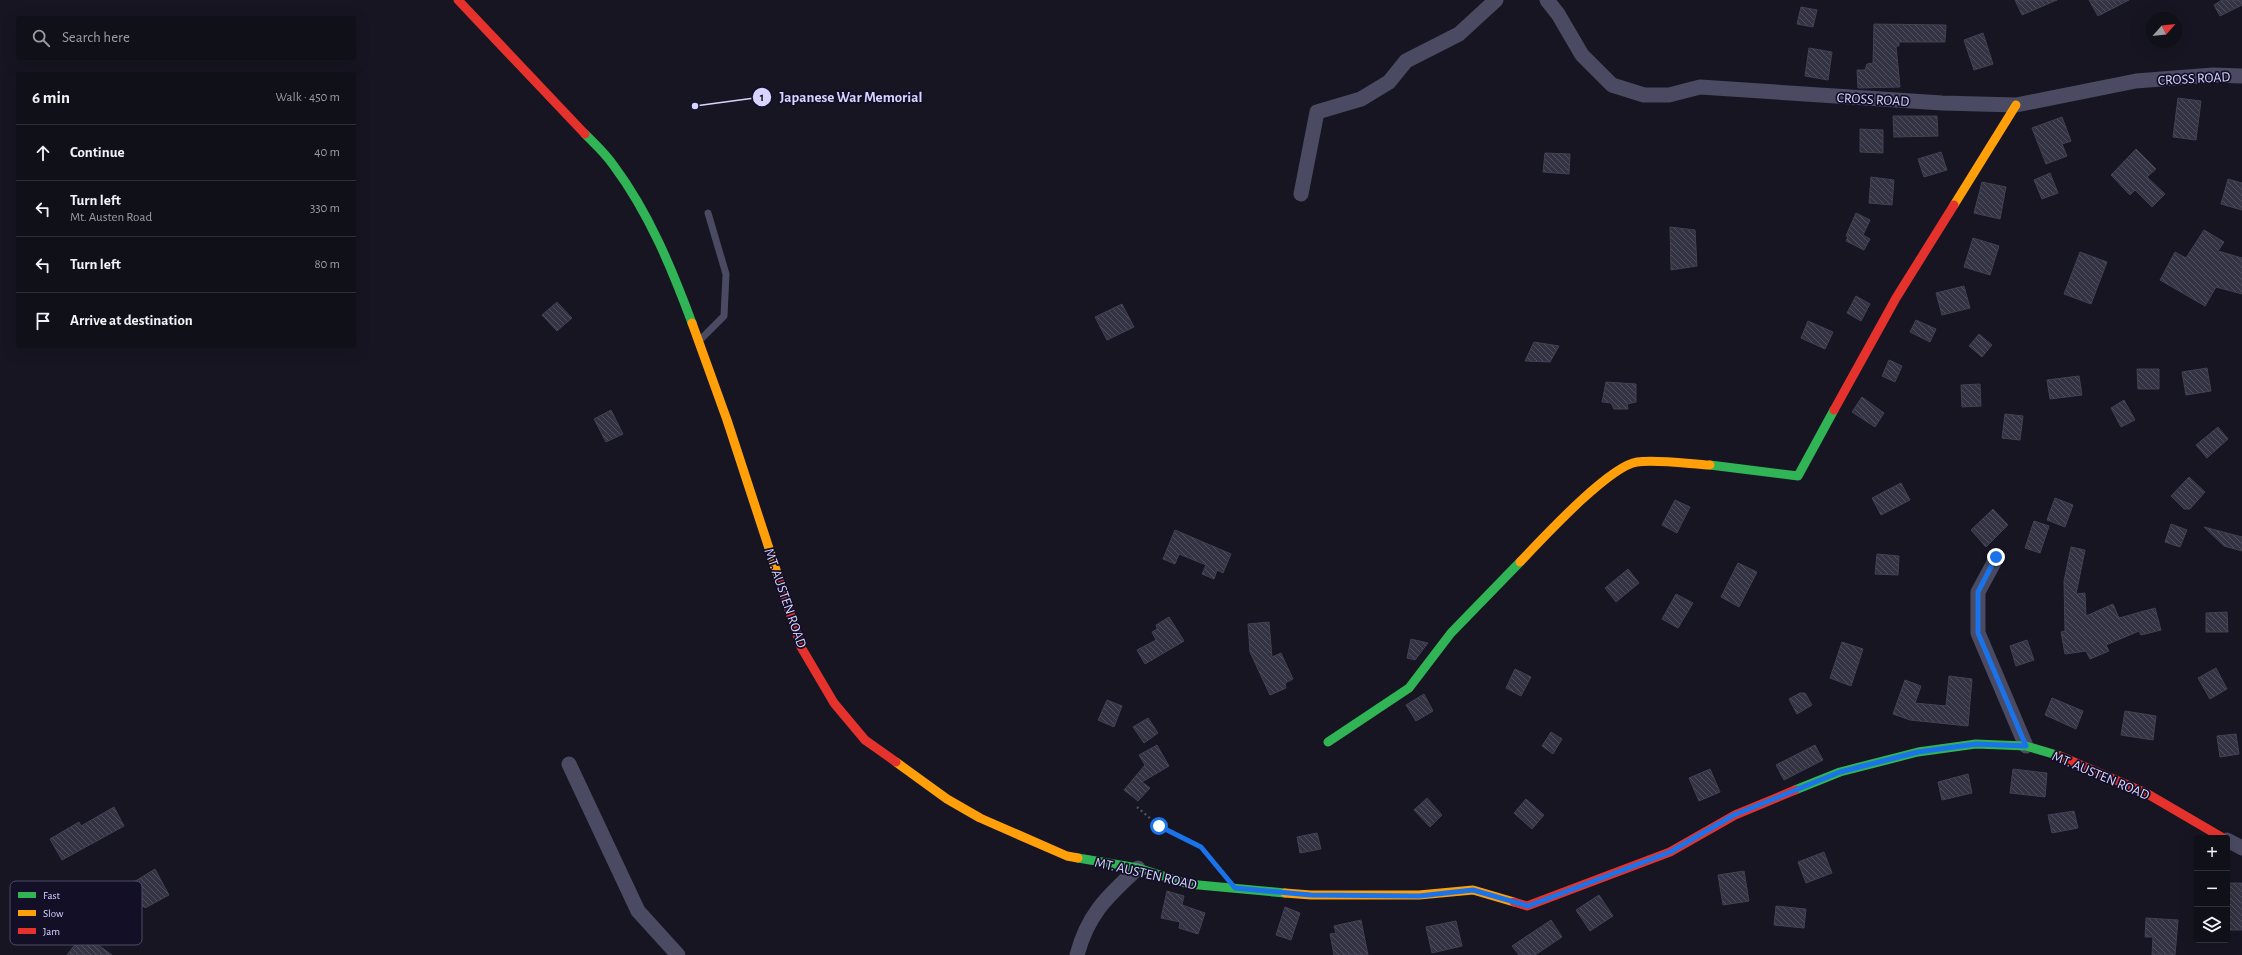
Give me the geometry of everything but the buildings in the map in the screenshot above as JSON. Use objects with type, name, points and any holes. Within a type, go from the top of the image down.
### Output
[{"type":"street","name":"MT. AUSTEN ROAD","points":[[458,0],[540,84],[614,165],[645,215],[677,283],[699,342],[727,420],[801,647],[834,703],[865,740],[947,799],[980,818],[1067,856],[1138,868],[1188,884],[1319,895],[1419,896],[1473,890],[1528,906],[1670,852],[1734,815],[1840,772],[1918,752],[1976,744],[2026,746],[2068,758],[2146,793],[2218,835]]},
{"type":"street","points":[[1301,194],[1317,112],[1361,99],[1389,82],[1406,61],[1460,34],[1496,0]]},
{"type":"street","name":"CROSS ROAD","points":[[1547,0],[1558,14],[1582,55],[1612,85],[1644,95],[1669,95],[1700,87],[1942,103],[2016,104],[2136,81],[2213,75],[2242,76]]},
{"type":"street","points":[[1328,742],[1409,688],[1457,627],[1562,518],[1620,468],[1637,462],[1711,465],[1798,476],[1896,298],[2016,104]]},
{"type":"street","points":[[1996,557],[1978,592],[1978,633],[2026,746]]},
{"type":"street","points":[[569,764],[638,911],[678,955]]},
{"type":"street","points":[[2230,842],[2242,848]]},
{"type":"street","points":[[1076,955],[1082,933],[1104,900],[1138,868]]},
{"type":"lane","points":[[699,342],[724,316],[726,274],[708,213]]},
{"type":"path","points":[[1137,807],[1159,826],[1201,847],[1235,888]]},
{"type":"traffic: fast","points":[[585,134],[611,162],[627,184],[649,222],[668,262],[692,323]]},
{"type":"traffic: fast","points":[[1710,465],[1798,476],[1834,410]]},
{"type":"traffic: fast","points":[[1328,742],[1409,688],[1451,633],[1520,562]]},
{"type":"traffic: fast","points":[[1795,790],[1840,772],[1918,752],[1976,744],[2026,746],[2060,756]]},
{"type":"traffic: fast","points":[[1078,858],[1138,868],[1188,884],[1285,893]]},
{"type":"traffic: slow","points":[[1954,205],[2016,105]]},
{"type":"traffic: slow","points":[[692,323],[727,420],[779,579]]},
{"type":"traffic: slow","points":[[1520,562],[1559,521],[1593,489],[1625,467],[1637,462],[1645,461],[1710,465]]},
{"type":"traffic: slow","points":[[896,762],[947,799],[980,818],[1067,856],[1078,858]]},
{"type":"traffic: slow","points":[[1285,893],[1311,895],[1419,895],[1473,890],[1514,902]]},
{"type":"traffic: jam","points":[[458,0],[585,134]]},
{"type":"traffic: jam","points":[[1834,410],[1896,298],[1954,205]]},
{"type":"traffic: jam","points":[[779,579],[801,647],[834,703],[865,740],[896,762]]},
{"type":"traffic: jam","points":[[2060,756],[2146,793],[2218,835]]},
{"type":"traffic: jam","points":[[1514,902],[1527,906],[1670,852],[1735,815],[1795,790]]},
{"type":"place","name":"Japanese War Memorial","points":[[695,106]]},
{"type":"route","points":[[1159,826],[1201,847],[1235,888],[1311,895],[1419,896],[1473,890],[1528,906],[1596,878],[1670,852],[1734,815],[1840,772],[1918,752],[1976,744],[2026,746],[1978,633],[1978,592],[1996,557]]}]
